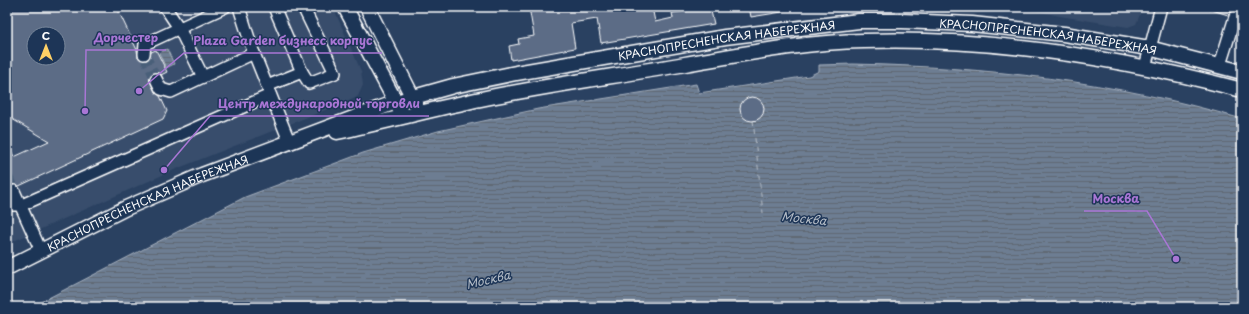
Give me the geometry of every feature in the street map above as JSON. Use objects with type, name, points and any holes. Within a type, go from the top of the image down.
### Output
[{"type":"main road","points":[[346,7],[403,118]]},
{"type":"main road","points":[[368,7],[421,114]]},
{"type":"main road","name":"КРАСНОПРЕСНЕНСКАЯ НАБЕРЕЖНАЯ","points":[[7,268],[126,208],[202,175],[396,102],[453,86],[516,73],[725,37],[858,21],[902,20],[972,24],[1064,34],[1149,48],[1220,64],[1242,72]]},
{"type":"main road","name":"КРАСНОПРЕСНЕНСКАЯ НАБЕРЕЖНАЯ","points":[[289,141],[403,118],[457,104],[522,91],[728,57],[817,44],[861,41],[903,40],[972,44],[1060,54],[1145,67],[1242,90]]},
{"type":"street","points":[[165,7],[179,28],[203,77]]},
{"type":"street","points":[[144,54],[145,44],[225,7]]},
{"type":"street","points":[[239,7],[254,53],[289,141]]},
{"type":"street","points":[[274,7],[302,72],[309,83],[335,73],[303,7]]},
{"type":"street","points":[[1145,67],[1161,7]]},
{"type":"street","points":[[1220,64],[1235,18]]},
{"type":"street","points":[[156,80],[161,89],[171,92],[254,53]]},
{"type":"street","points":[[7,205],[22,205],[268,90],[302,72]]},
{"type":"street","points":[[14,191],[22,205],[41,251]]},
{"type":"shaded area","points":[[7,7],[333,7],[361,71],[363,85],[358,96],[176,169],[7,244]]},
{"type":"shaded area","points":[[1017,7],[1143,7],[1136,24],[1128,27],[1060,16]]},
{"type":"water","points":[[167,49],[174,64],[166,68],[159,53]]},
{"type":"water","points":[[853,64],[952,69],[1049,78],[1146,95],[1242,119],[1242,307],[31,307],[245,197],[363,153],[438,131],[538,109],[696,84],[699,93],[809,76],[819,71],[819,65]]},
{"type":"building","points":[[7,7],[117,8],[137,50],[138,57],[143,61],[146,60],[150,58],[151,52],[156,50],[167,72],[161,75],[153,73],[149,78],[155,92],[160,96],[167,111],[163,119],[19,186],[11,185],[7,191],[7,141],[14,157],[49,141],[7,116]]},
{"type":"building","points":[[529,7],[652,7],[655,22],[673,18],[672,13],[687,11],[681,7],[710,7],[714,24],[601,43],[597,19],[571,23],[575,48],[511,60],[509,46],[519,44],[518,39],[534,36]]},
{"type":"building","points":[[749,7],[782,7],[782,12],[751,17]]},
{"type":"building","points":[[1209,7],[1242,7],[1242,15],[1237,10],[1233,10],[1228,15],[1209,9]]},
{"type":"building","points":[[752,97],[757,98],[763,104],[763,114],[757,120],[752,121],[747,120],[741,114],[740,109],[741,104],[747,98]]},
{"type":"ferry route","points":[[753,120],[763,213]]},
{"type":"tunnel","points":[[1235,17],[1239,7]]},
{"type":"tunnel","points":[[144,54],[156,79]]},
{"type":"tunnel","points":[[7,176],[14,191]]},
{"type":"place","name":"Plaza Garden бизнесс корпус","points":[[139,91]]},
{"type":"place","name":"Дорчестер","points":[[85,111]]},
{"type":"place","name":"Центр международной торговли","points":[[164,170]]},
{"type":"place","name":"Москва","points":[[1176,259]]}]
